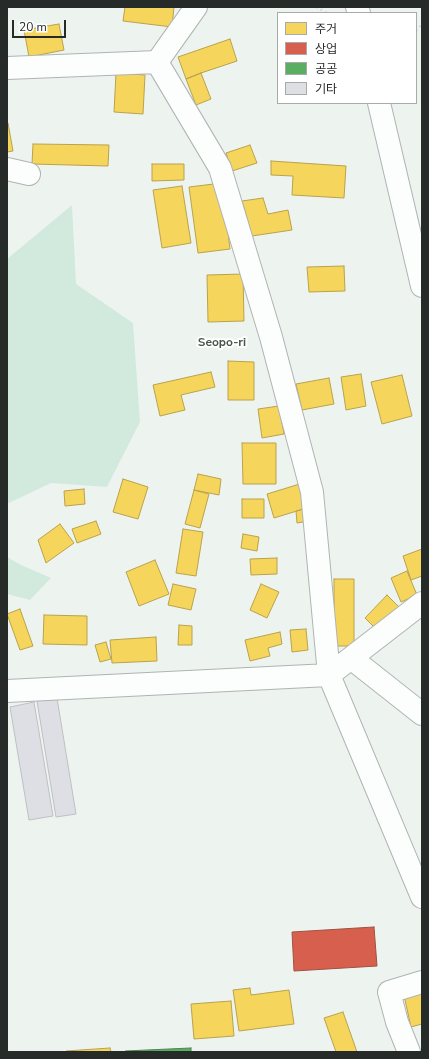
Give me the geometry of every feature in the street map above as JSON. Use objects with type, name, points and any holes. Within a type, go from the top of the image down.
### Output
[{"type":"street","points":[[157,62],[196,7]]},
{"type":"street","points":[[7,68],[157,62]]},
{"type":"street","points":[[157,62],[220,168],[272,337],[312,492],[329,675],[422,897]]},
{"type":"street","points":[[379,104],[422,286]]},
{"type":"street","points":[[7,169],[29,174]]},
{"type":"street","points":[[7,691],[329,675],[422,603]]},
{"type":"street","points":[[351,658],[422,714]]},
{"type":"street","points":[[409,1052],[389,992],[422,982]]},
{"type":"path","points":[[316,7],[325,12]]},
{"type":"green space","points":[[72,205],[76,284],[133,323],[140,422],[107,487],[51,483],[7,504],[7,259]]},
{"type":"green space","points":[[7,557],[51,578],[30,600],[7,594]]},
{"type":"building: 주거","points":[[125,7],[174,7],[172,27],[123,21]]},
{"type":"building: 주거","points":[[59,24],[64,50],[29,57],[24,30]]},
{"type":"building: 주거","points":[[230,39],[237,61],[186,79],[178,57]]},
{"type":"building: 주거","points":[[116,73],[145,75],[143,114],[114,112]]},
{"type":"building: 주거","points":[[201,73],[211,99],[196,105],[186,79]]},
{"type":"building: 주거","points":[[7,123],[13,151],[7,152]]},
{"type":"building: 주거","points":[[33,144],[109,145],[108,166],[32,164]]},
{"type":"building: 주거","points":[[250,145],[257,163],[232,171],[226,153]]},
{"type":"building: 주거","points":[[271,161],[346,166],[344,198],[292,195],[293,176],[271,175]]},
{"type":"building: 주거","points":[[152,164],[184,164],[184,180],[152,181]]},
{"type":"building: 주거","points":[[222,183],[230,249],[198,253],[189,187]]},
{"type":"building: 주거","points":[[182,186],[191,243],[162,248],[153,190]]},
{"type":"building: 주거","points":[[263,198],[268,214],[288,210],[292,230],[252,236],[242,201]]},
{"type":"building: 주거","points":[[344,266],[345,291],[309,292],[307,267]]},
{"type":"building: 주거","points":[[243,274],[244,321],[208,322],[207,275]]},
{"type":"building: 주거","points":[[228,361],[254,362],[254,400],[228,400]]},
{"type":"building: 주거","points":[[211,372],[215,387],[181,395],[185,410],[160,416],[153,385]]},
{"type":"building: 주거","points":[[361,374],[366,406],[346,410],[341,377]]},
{"type":"building: 주거","points":[[402,375],[412,416],[382,424],[371,382]]},
{"type":"building: 주거","points":[[329,378],[334,404],[302,410],[296,384]]},
{"type":"building: 주거","points":[[279,406],[284,434],[262,438],[258,409]]},
{"type":"building: 주거","points":[[242,443],[276,443],[276,484],[243,484]]},
{"type":"building: 주거","points":[[198,474],[221,479],[219,495],[194,490]]},
{"type":"building: 주거","points":[[123,479],[148,487],[138,519],[113,512]]},
{"type":"building: 주거","points":[[303,483],[310,507],[274,518],[267,494]]},
{"type":"building: 주거","points":[[84,489],[85,504],[65,506],[64,491]]},
{"type":"building: 주거","points":[[194,490],[209,494],[200,528],[185,524]]},
{"type":"building: 주거","points":[[242,499],[264,499],[264,518],[242,518]]},
{"type":"building: 주거","points":[[310,507],[309,521],[297,523],[296,511]]},
{"type":"building: 주거","points":[[96,521],[101,534],[77,543],[72,529]]},
{"type":"building: 주거","points":[[60,524],[74,543],[46,563],[38,540]]},
{"type":"building: 주거","points":[[183,529],[203,532],[196,576],[176,573]]},
{"type":"building: 주거","points":[[243,534],[259,537],[257,551],[241,548]]},
{"type":"building: 주거","points":[[422,549],[422,576],[411,580],[403,556]]},
{"type":"building: 주거","points":[[277,558],[277,574],[251,575],[250,559]]},
{"type":"building: 주거","points":[[155,560],[169,594],[139,606],[126,572]]},
{"type":"building: 주거","points":[[407,571],[417,595],[401,602],[391,578]]},
{"type":"building: 주거","points":[[334,579],[354,579],[354,646],[334,646]]},
{"type":"building: 주거","points":[[173,584],[196,589],[191,610],[168,605]]},
{"type":"building: 주거","points":[[261,584],[279,592],[267,618],[250,610]]},
{"type":"building: 주거","points":[[387,595],[399,607],[377,630],[365,618]]},
{"type":"building: 주거","points":[[20,609],[33,646],[20,650],[7,614]]},
{"type":"building: 주거","points":[[44,615],[87,616],[87,645],[43,644]]},
{"type":"building: 주거","points":[[179,625],[192,626],[192,645],[178,645]]},
{"type":"building: 주거","points":[[306,629],[308,650],[292,652],[290,630]]},
{"type":"building: 주거","points":[[280,632],[282,644],[268,648],[270,656],[250,661],[245,640]]},
{"type":"building: 주거","points":[[156,637],[157,661],[112,663],[110,640]]},
{"type":"building: 주거","points":[[106,642],[111,659],[100,662],[95,645]]},
{"type":"building: 주거","points":[[422,986],[422,1024],[411,1027],[403,991]]},
{"type":"building: 주거","points":[[250,988],[251,995],[289,990],[294,1024],[239,1031],[233,990]]},
{"type":"building: 주거","points":[[231,1001],[234,1036],[194,1039],[191,1004]]},
{"type":"building: 주거","points":[[343,1012],[357,1052],[336,1052],[324,1018]]},
{"type":"building: 주거","points":[[110,1048],[111,1052],[66,1051]]},
{"type":"building: 상업","points":[[374,927],[377,966],[294,971],[292,932]]},
{"type":"building: 공공","points":[[191,1048],[191,1052],[125,1052],[125,1051]]},
{"type":"building: 기타","points":[[57,698],[76,814],[56,817],[37,701]]},
{"type":"building: 기타","points":[[34,702],[53,816],[29,820],[10,707]]},
{"type":"district","name":"Seopo-ri","points":[[222,343]]}]
